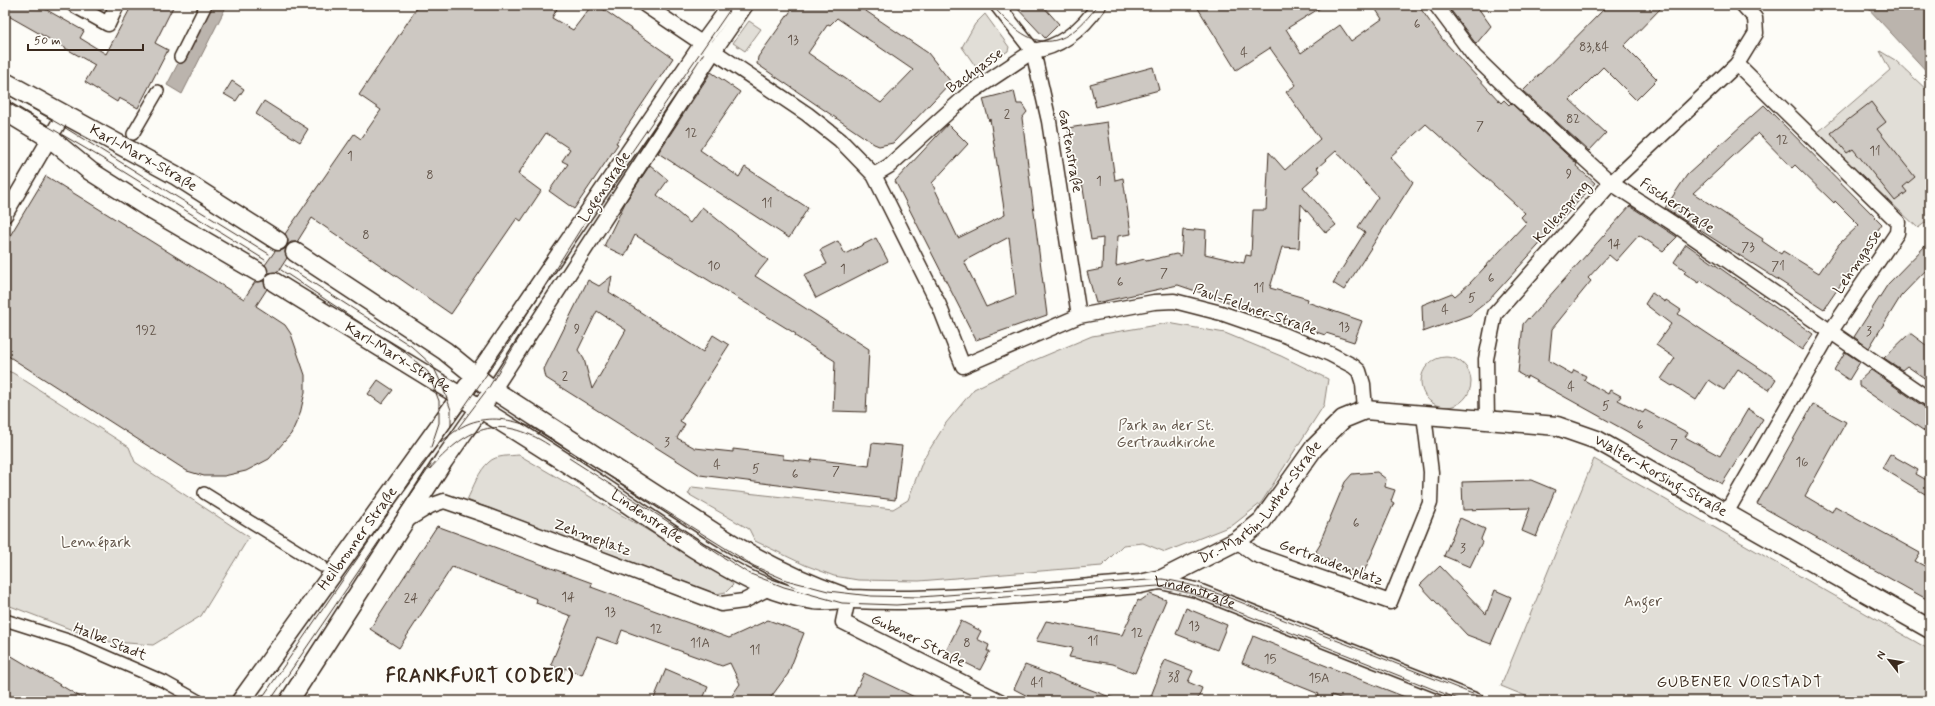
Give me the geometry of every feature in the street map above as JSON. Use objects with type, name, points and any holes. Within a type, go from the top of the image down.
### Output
[{"type":"street","points":[[74,5],[108,24],[118,5]]},
{"type":"street","points":[[180,57],[206,5]]},
{"type":"street","points":[[645,5],[829,131],[840,140],[874,175]]},
{"type":"street","name":"Logenstraße","points":[[494,389],[708,47],[730,5]]},
{"type":"street","name":"Logenstraße","points":[[475,376],[708,47],[746,5]]},
{"type":"street","name":"Gartenstraße","points":[[997,5],[1033,51],[1049,121],[1079,316]]},
{"type":"street","name":"Bachgasse","points":[[874,175],[889,166],[967,95],[1033,51],[1043,50],[1062,42],[1086,23],[1100,5]]},
{"type":"street","name":"Fischerstraße","points":[[1436,5],[1474,56],[1512,93],[1611,183],[1831,331],[1930,400]]},
{"type":"street","name":"Kellenspring","points":[[1487,419],[1486,359],[1495,314],[1611,183],[1737,64],[1756,34],[1755,18],[1743,5]]},
{"type":"street","name":"Lehmgasse","points":[[1726,513],[1831,331],[1897,234],[1898,222],[1737,64]]},
{"type":"street","name":"Karl-Marx-Straße","points":[[5,82],[175,175],[278,241]]},
{"type":"street","points":[[133,134],[158,92]]},
{"type":"street","points":[[5,111],[51,138],[90,171],[150,209],[258,272]]},
{"type":"street","points":[[7,207],[51,138],[64,114]]},
{"type":"street","name":"Paul-Feldner-Straße","points":[[874,175],[939,305],[963,366],[1079,316],[1154,302],[1174,301],[1220,313],[1282,334],[1330,354],[1353,366],[1359,371],[1364,384],[1364,410]]},
{"type":"street","name":"Karl-Marx-Straße","points":[[295,252],[445,351],[475,376]]},
{"type":"street","name":"Karl-Marx-Straße","points":[[274,282],[461,396]]},
{"type":"street","name":"Lindenstraße","points":[[475,376],[748,554],[779,570],[848,598]]},
{"type":"street","name":"Heilbronner Straße","points":[[241,701],[475,376]]},
{"type":"street","name":"Heilbronner Straße","points":[[289,701],[479,409],[494,389]]},
{"type":"street","name":"Lindenstraße","points":[[461,396],[680,539],[741,577],[767,589],[816,600],[848,598],[888,601],[932,600],[1161,582],[1196,590],[1476,701]]},
{"type":"street","name":"Walter-Korsing-Straße","points":[[1364,410],[1558,426],[1597,440],[1930,629]]},
{"type":"street","name":"Dr.-Martin-Luther-Straße","points":[[1148,583],[1162,579],[1237,541],[1262,521],[1314,448],[1343,419],[1364,410]]},
{"type":"street","name":"Gertraudenplatz","points":[[1237,541],[1256,555],[1390,602],[1430,503],[1431,472],[1424,415]]},
{"type":"street","name":"Heilbronner Straße","points":[[204,493],[322,566]]},
{"type":"street","name":"Zehmeplatz","points":[[407,520],[430,506],[444,501],[721,604],[744,601],[767,589]]},
{"type":"street","name":"Gubener Straße","points":[[848,598],[843,622],[1000,701]]},
{"type":"street","name":"Halbe Stadt","points":[[5,620],[71,642],[165,682],[199,701]]},
{"type":"green space","points":[[985,14],[1009,47],[1008,51],[978,70],[962,47],[975,24]]},
{"type":"green space","points":[[749,21],[761,29],[745,51],[733,43]]},
{"type":"green space","points":[[1880,51],[1895,60],[1930,93],[1930,219],[1918,228],[1817,133],[1890,70]]},
{"type":"green space","name":"Park an der St. Gertraudkirche","points":[[1168,323],[1225,333],[1281,356],[1328,379],[1324,405],[1261,503],[1233,525],[1165,552],[1143,543],[1123,545],[1102,566],[919,581],[858,580],[834,576],[805,565],[755,541],[749,529],[688,494],[692,487],[893,509],[908,500],[923,460],[946,423],[974,389],[1023,365],[1092,336]]},
{"type":"green space","points":[[1451,357],[1456,358],[1464,364],[1470,372],[1470,392],[1464,400],[1456,406],[1441,407],[1436,406],[1428,400],[1422,392],[1421,377],[1422,372],[1428,364],[1436,358]]},
{"type":"green space","name":"Lennépark","points":[[5,370],[13,373],[129,447],[135,462],[249,537],[201,616],[153,645],[101,641],[5,604]]},
{"type":"green space","points":[[519,455],[729,578],[733,585],[726,592],[716,594],[467,500],[479,474],[485,465],[495,458]]},
{"type":"green space","name":"Anger","points":[[1594,459],[1930,650],[1930,701],[1538,701],[1501,686]]},
{"type":"shaded area","points":[[208,5],[227,5],[182,94],[167,85]]},
{"type":"shaded area","points":[[1867,5],[1930,5],[1930,75],[1867,7]]},
{"type":"building","points":[[5,5],[38,5],[84,31],[80,38],[106,54],[132,5],[174,5],[155,43],[168,50],[138,108],[119,98],[117,102],[85,82],[95,65],[5,14]]},
{"type":"building","points":[[419,5],[559,5],[552,18],[573,30],[592,5],[597,5],[673,58],[574,209],[549,191],[568,164],[562,161],[570,149],[546,133],[518,174],[541,191],[521,221],[517,218],[451,314],[312,218],[297,242],[291,242],[287,245],[288,241],[285,234],[354,134],[361,139],[381,110],[359,95]]},
{"type":"building","points":[[795,5],[857,5],[928,53],[951,82],[893,143],[879,146],[757,64],[758,57]],"holes":[[[837,18],[913,70],[881,103],[808,53],[828,24],[830,25]]]},
{"type":"building","points":[[1014,5],[1042,5],[1059,24],[1045,38]]},
{"type":"building","points":[[1196,5],[1325,5],[1286,29],[1301,53],[1340,25],[1351,41],[1382,19],[1373,5],[1418,5],[1443,40],[1501,103],[1504,100],[1509,105],[1511,103],[1577,164],[1576,166],[1595,183],[1489,300],[1470,315],[1423,332],[1422,305],[1452,293],[1455,296],[1470,283],[1526,223],[1521,217],[1525,213],[1426,124],[1390,157],[1413,182],[1344,290],[1333,283],[1365,232],[1358,227],[1378,197],[1336,151],[1317,168],[1320,172],[1303,187],[1336,225],[1326,233],[1301,204],[1299,248],[1282,247],[1270,288],[1308,299],[1307,302],[1362,321],[1354,342],[1326,333],[1325,335],[1178,285],[1096,303],[1087,272],[1102,269],[1103,238],[1091,240],[1082,182],[1076,183],[1068,128],[1107,122],[1115,180],[1123,178],[1131,234],[1118,236],[1116,266],[1176,254],[1181,256],[1183,230],[1194,231],[1195,229],[1206,230],[1205,254],[1244,263],[1246,255],[1251,256],[1253,210],[1266,210],[1269,152],[1285,170],[1320,139],[1286,92],[1296,85],[1270,48],[1236,70]]},
{"type":"building","points":[[1447,5],[1476,5],[1491,26],[1476,44]]},
{"type":"building","points":[[1608,5],[1664,5],[1624,46],[1657,79],[1636,100],[1603,67],[1570,100],[1606,133],[1589,151],[1523,91]]},
{"type":"building","points":[[1153,67],[1159,90],[1096,107],[1090,84]]},
{"type":"building","points":[[711,72],[740,92],[700,150],[739,177],[745,167],[808,208],[789,238],[658,153]]},
{"type":"building","points":[[232,81],[244,89],[236,101],[224,94]]},
{"type":"building","points":[[1014,91],[1017,104],[1022,104],[1027,112],[1022,118],[1047,315],[976,340],[895,181],[948,124],[968,144],[932,183],[958,238],[1005,215],[990,119],[989,121],[983,99]],"holes":[[[1009,237],[1016,295],[986,307],[964,261]]]},
{"type":"building","points":[[264,101],[308,129],[300,142],[256,114]]},
{"type":"building","points":[[1871,102],[1886,122],[1877,129],[1915,177],[1903,187],[1907,192],[1895,201],[1853,149],[1847,153],[1831,133]]},
{"type":"building","points":[[1764,105],[1882,224],[1824,309],[1665,208],[1687,175]],"holes":[[[1758,133],[1792,168],[1795,165],[1859,225],[1839,244],[1819,273],[1783,251],[1781,254],[1762,241],[1763,239],[1693,193]]]},
{"type":"building","points":[[650,165],[668,180],[657,195],[690,223],[702,207],[768,260],[755,276],[869,349],[866,412],[833,411],[835,361],[795,336],[796,334],[635,235],[625,256],[604,246],[626,201]]},
{"type":"building","points":[[46,176],[244,299],[255,282],[264,281],[267,289],[256,306],[285,325],[291,334],[305,375],[305,392],[300,414],[291,434],[269,459],[246,471],[224,476],[204,476],[187,471],[5,354],[5,244]]},
{"type":"building","points":[[1630,206],[1677,237],[1663,251],[1639,235],[1616,261],[1609,255],[1588,278],[1591,281],[1552,329],[1549,361],[1572,374],[1574,370],[1586,376],[1584,380],[1608,394],[1610,390],[1621,396],[1618,400],[1643,413],[1645,410],[1688,433],[1685,437],[1720,456],[1748,409],[1763,419],[1722,484],[1527,376],[1527,378],[1518,373],[1523,324]]},
{"type":"building","points":[[876,238],[888,261],[816,298],[804,275],[827,264],[820,250],[838,241],[845,254]]},
{"type":"building","points":[[1930,241],[1930,266],[1901,296],[1869,348],[1854,337],[1888,284]]},
{"type":"building","points":[[1686,244],[1813,334],[1802,350],[1701,280],[1699,283],[1684,273],[1686,271],[1674,262]]},
{"type":"building","points":[[286,248],[285,252],[287,258],[278,272],[268,273],[265,265],[275,251]]},
{"type":"building","points":[[612,276],[609,292],[703,352],[713,335],[729,345],[680,421],[685,424],[677,438],[695,448],[733,452],[733,449],[783,455],[783,459],[811,462],[812,459],[869,466],[872,443],[902,446],[895,500],[700,475],[546,378],[544,369],[588,280],[599,286]],"holes":[[[597,311],[626,330],[592,389],[584,359],[578,350]]]},
{"type":"building","points":[[1652,293],[1681,310],[1678,314],[1776,379],[1769,390],[1738,369],[1724,390],[1709,380],[1696,400],[1661,379],[1675,358],[1656,345],[1671,324],[1645,304]]},
{"type":"building","points":[[1910,333],[1930,348],[1930,382],[1907,366],[1902,370],[1884,358]]},
{"type":"building","points":[[1845,352],[1860,362],[1849,380],[1834,370]]},
{"type":"building","points":[[1871,370],[1930,411],[1930,435],[1859,386],[1859,381]]},
{"type":"building","points":[[378,380],[393,390],[382,404],[368,394]]},
{"type":"building","points":[[1813,404],[1846,422],[1805,496],[1832,512],[1835,506],[1920,553],[1915,561],[1930,569],[1930,601],[1757,504]]},
{"type":"building","points":[[1890,454],[1918,470],[1916,474],[1930,482],[1930,497],[1882,468]]},
{"type":"building","points":[[1377,472],[1386,479],[1385,487],[1395,490],[1391,501],[1394,503],[1363,574],[1350,570],[1343,572],[1328,565],[1328,560],[1317,555],[1318,553],[1315,553],[1321,543],[1320,542],[1345,482],[1352,474]]},
{"type":"building","points":[[1531,480],[1555,490],[1536,537],[1522,531],[1530,508],[1463,510],[1462,482]]},
{"type":"building","points":[[1460,518],[1485,529],[1481,539],[1482,542],[1470,567],[1444,556]]},
{"type":"building","points":[[437,526],[592,583],[591,587],[729,638],[768,620],[804,633],[788,674],[768,701],[728,701],[740,684],[730,663],[722,666],[622,630],[617,644],[597,637],[582,675],[565,668],[563,673],[551,664],[571,616],[536,603],[537,599],[452,567],[399,648],[370,629]]},
{"type":"building","points":[[1440,566],[1486,614],[1495,590],[1511,597],[1491,644],[1467,635],[1420,585]]},
{"type":"building","points":[[1150,594],[1166,600],[1135,673],[1113,664],[1069,657],[1073,648],[1036,641],[1046,621],[1122,635],[1138,600],[1140,601]]},
{"type":"building","points":[[1186,608],[1227,625],[1217,650],[1176,634]]},
{"type":"building","points":[[961,621],[981,631],[977,639],[989,645],[987,651],[990,651],[980,670],[945,653]]},
{"type":"building","points":[[1253,636],[1415,701],[1347,701],[1332,695],[1330,701],[1316,701],[1319,694],[1242,663]]},
{"type":"building","points":[[5,652],[87,701],[5,701]]},
{"type":"building","points":[[1165,660],[1193,671],[1188,682],[1202,688],[1197,701],[1149,701]]},
{"type":"building","points":[[1025,665],[1118,700],[1037,701],[1014,689]]},
{"type":"building","points":[[666,669],[708,687],[702,701],[653,701]]},
{"type":"building","points":[[864,673],[923,701],[851,701]]},
{"type":"tram line","points":[[260,701],[422,464],[437,446],[512,338],[600,198],[733,5]]},
{"type":"tram line","points":[[992,5],[1020,32],[1033,39],[1045,41],[1058,40],[1071,33],[1084,22],[1098,5]]},
{"type":"tram line","points":[[5,93],[59,124],[269,254]]},
{"type":"tram line","points":[[5,101],[100,157],[265,260]]},
{"type":"tram line","points":[[285,265],[411,346],[433,366],[451,410],[451,426]]},
{"type":"tram line","points":[[281,270],[406,353],[428,372],[439,401],[439,423],[431,447]]},
{"type":"tram line","points":[[458,428],[489,387],[521,335]]},
{"type":"tram line","points":[[439,443],[462,427],[477,421],[500,419],[531,427],[754,566],[786,580],[828,591],[871,596],[920,597],[1162,579],[1179,582],[1213,592],[1490,701]]},
{"type":"tram line","points":[[429,470],[456,444],[470,435],[484,429],[498,427],[514,429],[531,435],[549,445]]},
{"type":"tram line","points":[[569,458],[748,573],[784,587],[842,603],[896,605],[1158,586],[1193,594],[1463,701]]},
{"type":"tram line","points":[[270,701],[431,465]]},
{"type":"district","name":"FRANKFURT (ODER)","points":[[480,676]]},
{"type":"district","name":"GUBENER VORSTADT","points":[[1740,682]]}]
